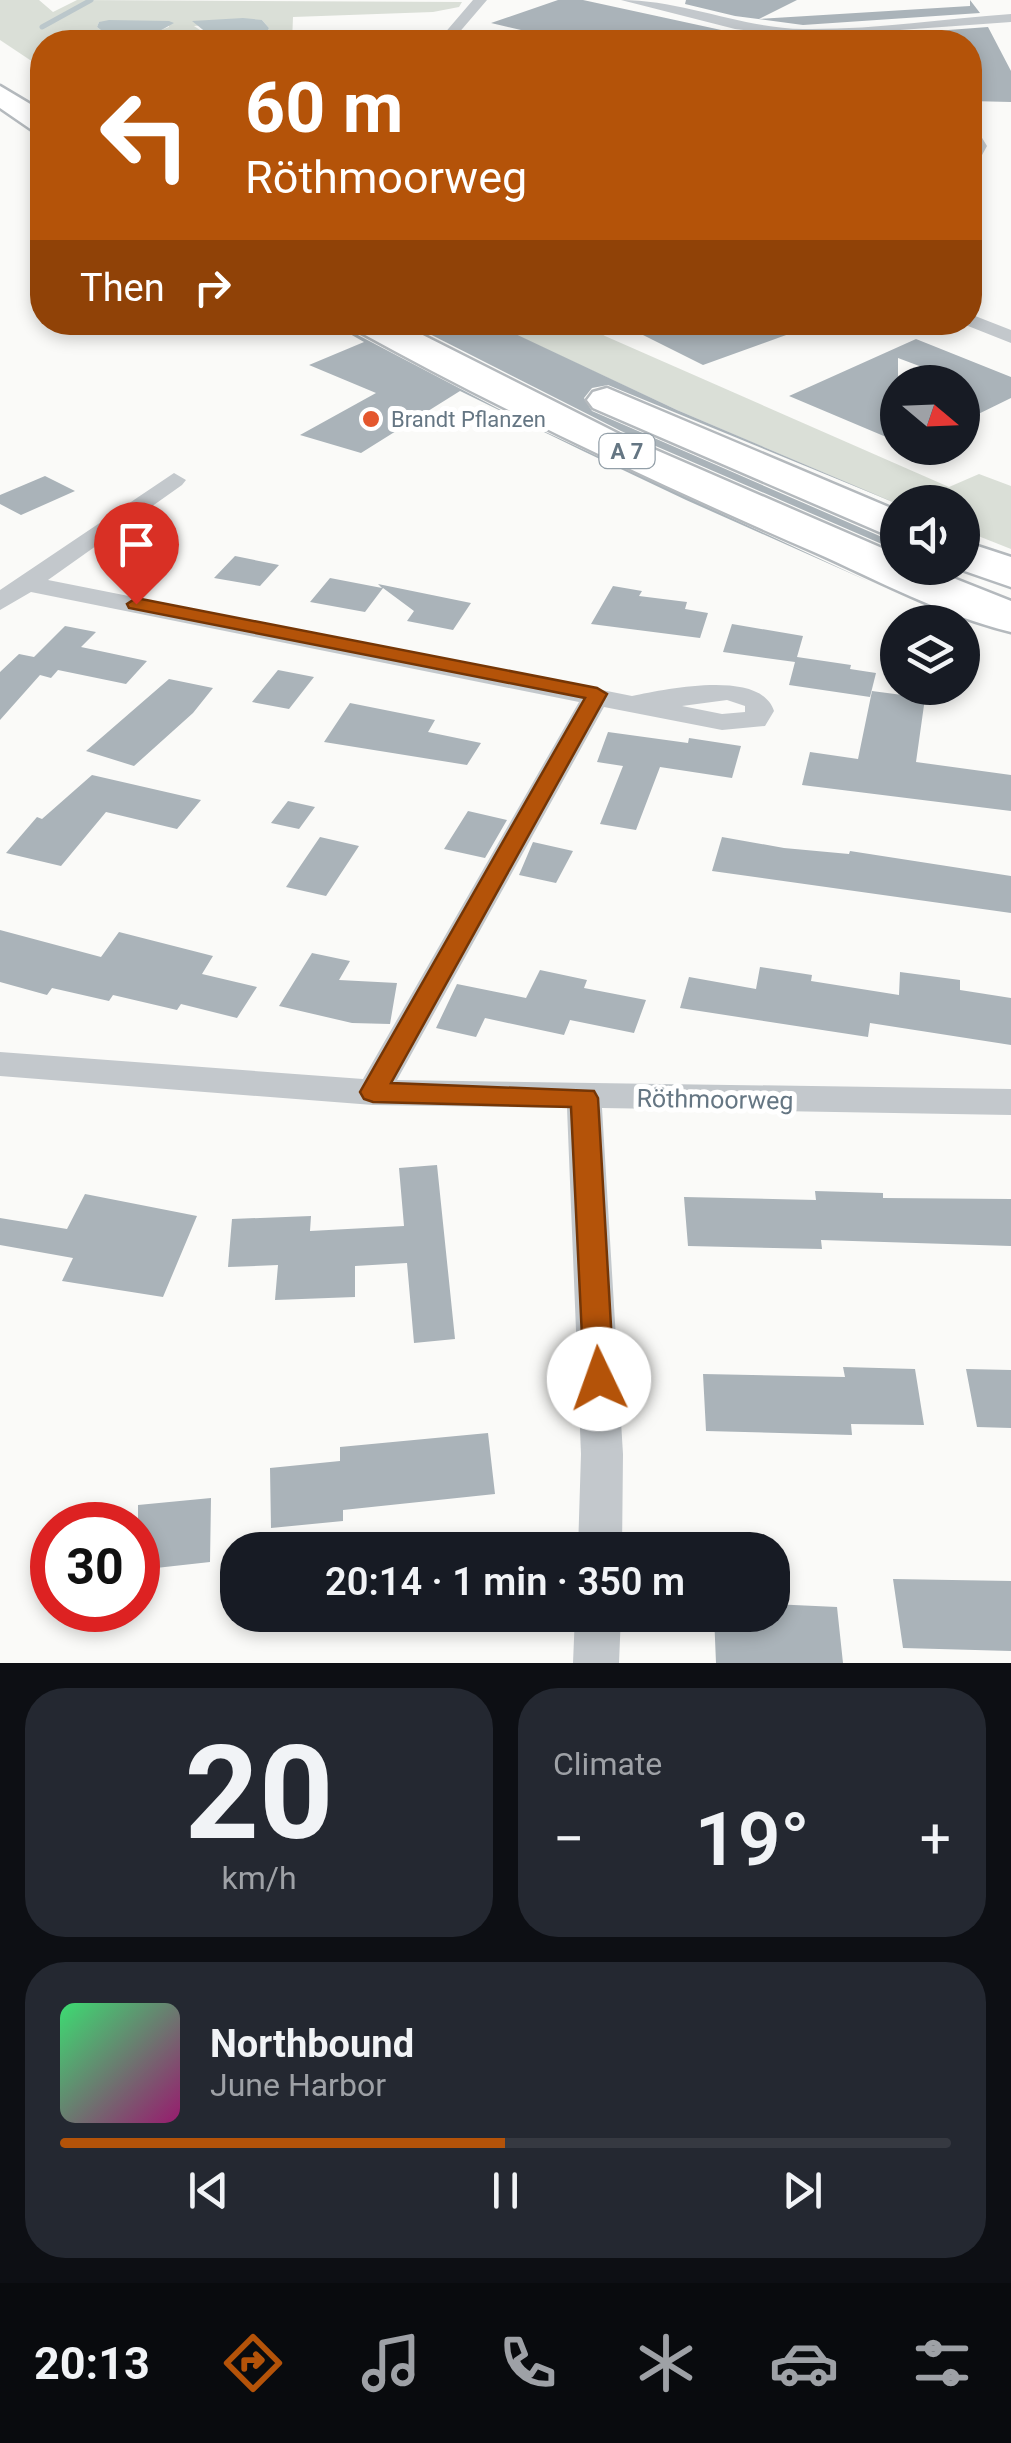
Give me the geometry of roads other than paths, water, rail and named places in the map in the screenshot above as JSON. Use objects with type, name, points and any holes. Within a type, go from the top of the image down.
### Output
[{"type":"highway","points":[[0,95],[30,116]]},
{"type":"highway","name":"A 7","points":[[394,335],[542,411],[725,496],[1011,618]]},
{"type":"highway","name":"A 7","points":[[566,381],[880,519]]},
{"type":"highway","points":[[980,561],[1011,573]]},
{"type":"street","points":[[454,30],[480,0]]},
{"type":"street","points":[[628,0],[735,25],[784,30]]},
{"type":"street","points":[[833,30],[1011,18]]},
{"type":"street","points":[[982,325],[1011,337]]},
{"type":"street","points":[[0,602],[31,584],[174,480]]},
{"type":"street","points":[[31,584],[637,703]]},
{"type":"street","points":[[373,1092],[597,694]]},
{"type":"street","name":"Röthmoorweg","points":[[0,1064],[373,1092],[1011,1102]]},
{"type":"street","points":[[584,1098],[602,1454],[600,1532]]},
{"type":"street","points":[[596,1663],[597,1632]]},
{"type":"waterway","points":[[42,27],[91,0]]},
{"type":"place","name":"Brandt Pflanzen","points":[[371,419]]}]
